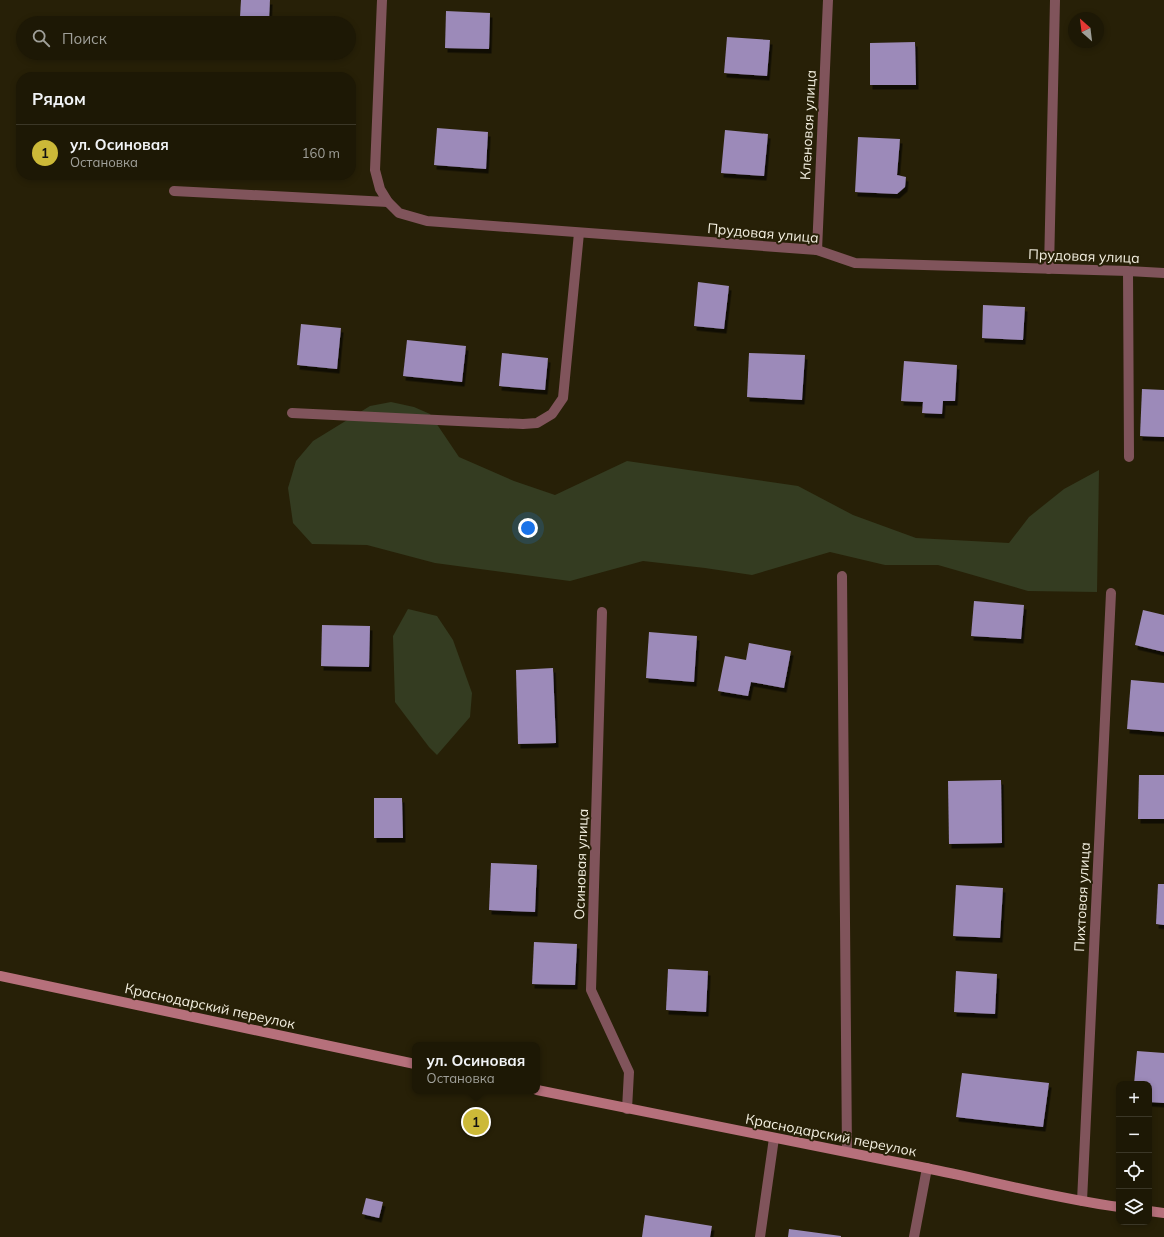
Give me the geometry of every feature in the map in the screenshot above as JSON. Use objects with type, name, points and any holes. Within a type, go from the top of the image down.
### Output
[{"type":"street","points":[[382,0],[375,170],[380,189],[388,202]]},
{"type":"street","name":"Кленовая улица","points":[[817,250],[828,0]]},
{"type":"street","points":[[1049,269],[1055,0]]},
{"type":"street","points":[[174,191],[388,202]]},
{"type":"street","name":"Прудовая улица","points":[[388,202],[399,214],[427,221],[817,250],[855,263],[1164,273]]},
{"type":"street","points":[[292,413],[523,424],[537,423],[552,414],[563,398],[579,233]]},
{"type":"street","points":[[1128,271],[1129,457]]},
{"type":"street","points":[[842,576],[847,1152]]},
{"type":"street","name":"Пихтовая улица","points":[[1082,1202],[1111,593]]},
{"type":"street","name":"Осиновая улица","points":[[602,612],[591,990],[629,1072],[627,1109]]},
{"type":"street","name":"Краснодарский переулок","points":[[0,976],[412,1063]]},
{"type":"street","name":"Краснодарский переулок","points":[[540,1091],[927,1168],[1082,1202],[1116,1207]]},
{"type":"street","points":[[760,1237],[774,1138]]},
{"type":"street","points":[[914,1237],[927,1168]]},
{"type":"street","points":[[1152,1211],[1164,1213]]},
{"type":"green space","points":[[391,402],[414,407],[430,414],[459,457],[514,481],[555,495],[627,461],[798,486],[853,515],[916,538],[1009,543],[1029,517],[1064,489],[1099,470],[1097,592],[1028,591],[938,565],[885,565],[830,552],[752,575],[643,561],[570,581],[435,563],[367,545],[312,544],[293,523],[288,488],[296,461],[313,441],[370,406]]},
{"type":"green space","points":[[408,609],[437,616],[453,640],[472,693],[470,717],[437,755],[429,747],[395,702],[393,636]]},
{"type":"building","points":[[241,0],[270,0],[269,16],[240,16]]},
{"type":"building","points":[[446,11],[490,13],[489,49],[445,48]]},
{"type":"building","points":[[727,37],[770,40],[767,76],[724,73]]},
{"type":"building","points":[[915,42],[916,85],[870,85],[870,43]]},
{"type":"building","points":[[437,128],[488,132],[486,169],[434,165]]},
{"type":"building","points":[[725,130],[768,134],[764,176],[721,173]]},
{"type":"building","points":[[858,137],[900,139],[897,175],[906,177],[905,187],[897,194],[855,192]]},
{"type":"building","points":[[698,282],[729,286],[724,329],[694,326]]},
{"type":"building","points":[[983,305],[1025,307],[1023,340],[982,338]]},
{"type":"building","points":[[301,324],[341,328],[337,369],[297,365]]},
{"type":"building","points":[[407,340],[466,346],[462,382],[403,376]]},
{"type":"building","points":[[502,353],[548,358],[545,390],[499,386]]},
{"type":"building","points":[[749,353],[805,355],[802,400],[747,397]]},
{"type":"building","points":[[904,361],[957,365],[955,401],[943,401],[942,414],[922,413],[923,402],[901,401]]},
{"type":"building","points":[[1142,389],[1164,390],[1164,437],[1140,436]]},
{"type":"building","points":[[974,601],[1024,605],[1021,639],[971,636]]},
{"type":"building","points":[[1143,610],[1164,615],[1164,652],[1135,645]]},
{"type":"building","points":[[322,625],[370,626],[369,667],[321,666]]},
{"type":"building","points":[[649,632],[697,636],[694,682],[646,678]]},
{"type":"building","points":[[749,643],[791,651],[784,688],[751,682],[748,696],[718,691],[725,656],[746,660]]},
{"type":"building","points":[[553,668],[556,743],[518,744],[516,670]]},
{"type":"building","points":[[1131,680],[1164,683],[1164,732],[1127,729]]},
{"type":"building","points":[[1139,775],[1164,775],[1164,819],[1138,819]]},
{"type":"building","points":[[1001,780],[1002,843],[949,844],[948,781]]},
{"type":"building","points":[[374,798],[402,798],[403,838],[374,838]]},
{"type":"building","points":[[491,863],[537,865],[535,912],[489,910]]},
{"type":"building","points":[[1158,884],[1164,884],[1164,925],[1156,924]]},
{"type":"building","points":[[956,885],[1003,888],[1000,938],[953,936]]},
{"type":"building","points":[[534,942],[577,944],[575,985],[532,984]]},
{"type":"building","points":[[668,969],[708,971],[706,1012],[666,1010]]},
{"type":"building","points":[[956,971],[997,974],[995,1014],[954,1012]]},
{"type":"building","points":[[1137,1051],[1164,1053],[1164,1103],[1152,1102],[1152,1081],[1134,1081]]},
{"type":"building","points":[[962,1073],[1049,1083],[1043,1127],[956,1117]]},
{"type":"building","points":[[366,1198],[383,1202],[379,1218],[362,1214]]},
{"type":"building","points":[[645,1215],[712,1226],[710,1237],[642,1237]]},
{"type":"building","points":[[789,1229],[841,1236],[841,1237],[788,1237]]},
{"type":"place","name":"ул. Осиновая","points":[[476,1122]]}]
